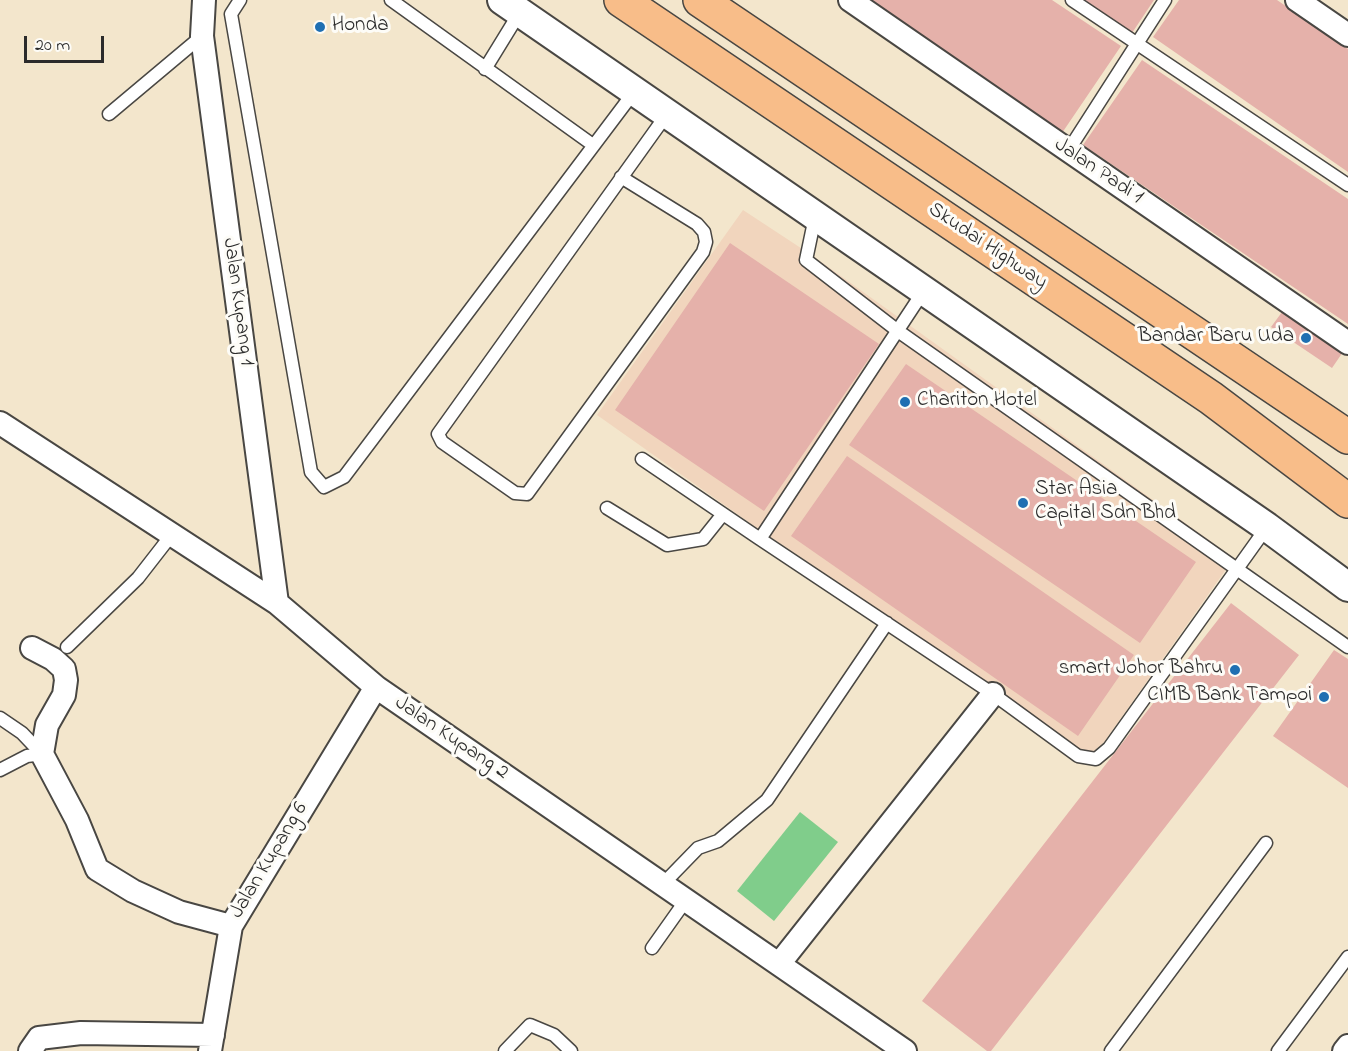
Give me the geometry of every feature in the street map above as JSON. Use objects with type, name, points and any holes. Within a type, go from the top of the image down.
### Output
[{"type":"highway","name":"Skudai Highway","points":[[621,0],[1211,398],[1348,501]]},
{"type":"highway","points":[[700,0],[1348,437]]},
{"type":"street","name":"Jalan Kupang 1","points":[[204,0],[202,36],[278,603]]},
{"type":"street","name":"Jalan Padi 1","points":[[850,0],[1348,343]]},
{"type":"street","points":[[1297,0],[1348,35]]},
{"type":"street","points":[[511,6],[1267,527],[1348,586]]},
{"type":"street","name":"Jalan Kupang 2","points":[[0,423],[278,603],[376,687],[899,1049]]},
{"type":"street","points":[[32,648],[53,659],[64,669],[66,680],[64,695],[47,724],[42,754],[77,820],[98,869],[133,891],[179,912],[231,926]]},
{"type":"street","name":"Jalan Kupang 6","points":[[212,1043],[231,926],[376,687]]},
{"type":"street","points":[[779,964],[993,694]]},
{"type":"street","points":[[30,1051],[39,1038],[81,1033],[212,1043]]},
{"type":"street","points":[[1344,1051],[1348,1046]]},
{"type":"lane","points":[[240,0],[231,14],[311,472],[324,487],[344,477],[634,92]]},
{"type":"lane","points":[[391,0],[593,145]]},
{"type":"lane","points":[[1072,0],[1348,184]]},
{"type":"lane","points":[[1068,152],[1165,0]]},
{"type":"lane","points":[[485,69],[511,6]]},
{"type":"lane","points":[[109,114],[202,36]]},
{"type":"lane","points":[[621,177],[697,224],[704,232],[706,242],[703,252],[528,494],[515,493],[442,442],[438,434],[621,177],[667,114]]},
{"type":"lane","points":[[815,217],[812,241],[806,260],[898,331],[1348,647]]},
{"type":"lane","points":[[760,539],[923,292]]},
{"type":"lane","points":[[642,459],[993,694],[1078,756],[1096,759],[1109,748],[1267,527]]},
{"type":"lane","points":[[607,508],[667,545],[703,539],[723,514]]},
{"type":"lane","points":[[67,647],[138,578],[173,533]]},
{"type":"lane","points":[[663,884],[698,848],[718,841],[767,800],[886,623]]},
{"type":"lane","points":[[0,717],[22,733],[42,754]]},
{"type":"lane","points":[[0,770],[27,756],[42,754]]},
{"type":"lane","points":[[1111,1051],[1266,843]]},
{"type":"lane","points":[[652,948],[686,900]]},
{"type":"lane","points":[[1278,1051],[1348,957]]},
{"type":"lane","points":[[505,1051],[530,1025],[554,1035],[571,1051]]},
{"type":"shaded area","points":[[743,210],[813,256],[1234,558],[1104,742],[1093,752],[1081,750],[988,683],[754,526],[597,415]]},
{"type":"green space","points":[[800,812],[838,842],[774,921],[737,891]]},
{"type":"building","points":[[865,0],[1052,0],[1121,46],[1062,133]]},
{"type":"building","points":[[1084,0],[1154,0],[1132,33]]},
{"type":"building","points":[[1179,0],[1277,0],[1348,49],[1348,172],[1153,37]]},
{"type":"building","points":[[1142,60],[1348,199],[1348,324],[1083,145]]},
{"type":"building","points":[[730,243],[879,344],[764,511],[615,410]]},
{"type":"building","points":[[1285,308],[1345,349],[1332,368],[1271,327]]},
{"type":"building","name":"Star Asia Capital Sdn Bhd","points":[[906,364],[1196,562],[1140,643],[849,445]]},
{"type":"building","points":[[847,456],[1134,655],[1078,736],[791,536]]},
{"type":"building","points":[[1231,603],[1299,655],[991,1051],[987,1051],[922,1001]]},
{"type":"building","name":"CIMB Bank Tampoi","points":[[1334,650],[1348,659],[1348,788],[1273,736]]},
{"type":"place","name":"Honda","points":[[320,27]]},
{"type":"place","name":"Bandar Baru Uda","points":[[1306,338]]},
{"type":"place","name":"Chariton Hotel","points":[[905,402]]},
{"type":"place","name":"Star Asia Capital Sdn Bhd","points":[[1023,503]]},
{"type":"place","name":"smart Johor Bahru","points":[[1235,670]]},
{"type":"place","name":"CIMB Bank Tampoi","points":[[1324,697]]}]
